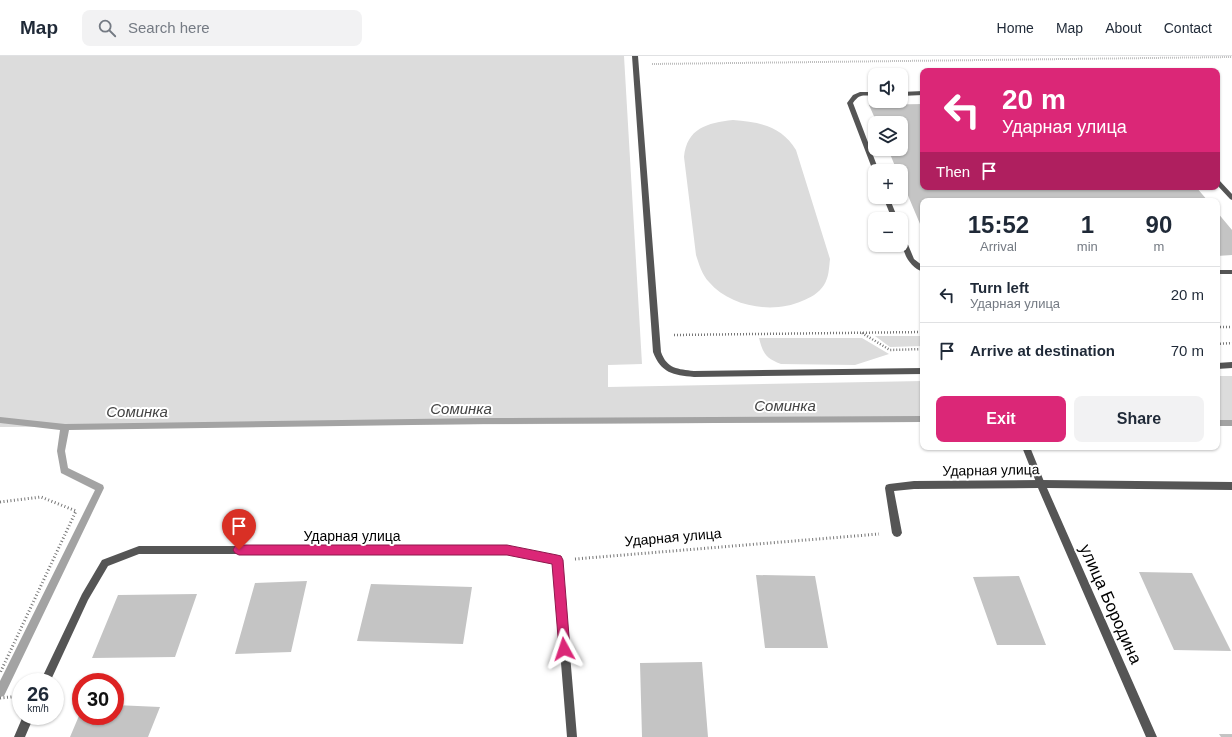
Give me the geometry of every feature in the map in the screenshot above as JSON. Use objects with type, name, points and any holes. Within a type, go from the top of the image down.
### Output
[{"type":"street","points":[[635,56],[657,352],[660,362],[668,369],[680,373],[694,374],[920,371]]},
{"type":"street","points":[[908,94],[920,93]]},
{"type":"street","points":[[868,94],[854,96],[850,103],[873,164]]},
{"type":"street","points":[[1220,184],[1232,198]]},
{"type":"street","points":[[908,252],[911,260],[920,268]]},
{"type":"street","points":[[1220,272],[1232,272]]},
{"type":"street","points":[[1220,366],[1232,365]]},
{"type":"street","name":"улица Бородина","points":[[1027,450],[1152,737]]},
{"type":"street","name":"Ударная улица","points":[[897,533],[889,488],[914,485],[1041,484],[1232,486]]},
{"type":"street","name":"Ударная улица","points":[[49,673],[85,597],[105,563],[139,550],[507,550],[557,560]]},
{"type":"street","points":[[557,560],[572,737]]},
{"type":"street","points":[[19,737],[25,725]]},
{"type":"path","points":[[650,68],[656,63],[1232,57]]},
{"type":"path","points":[[1220,328],[1232,327]]},
{"type":"path","points":[[673,328],[674,336],[920,332]]},
{"type":"path","points":[[862,333],[890,350],[920,349]]},
{"type":"path","points":[[1220,344],[1232,344]]},
{"type":"path","points":[[0,502],[41,497],[76,511],[0,673]]},
{"type":"path","name":"Ударная улица","points":[[557,560],[897,533]]},
{"type":"path","points":[[0,698],[12,697]]},
{"type":"shaded area","points":[[0,56],[624,56],[642,364],[608,365],[608,387],[920,381],[920,422],[0,427]]},
{"type":"shaded area","points":[[733,120],[761,124],[777,130],[784,135],[796,150],[830,259],[828,276],[826,282],[820,290],[814,295],[791,305],[778,307],[752,306],[728,297],[718,291],[707,279],[696,255],[684,157],[686,147],[689,139],[700,129],[707,125]]},
{"type":"shaded area","points":[[875,336],[920,336],[920,346],[890,347]]},
{"type":"shaded area","points":[[759,338],[862,338],[889,354],[855,365],[781,364],[772,360],[766,355]]},
{"type":"shaded area","points":[[1220,376],[1232,376],[1232,420],[1220,420]]},
{"type":"building","points":[[908,104],[920,104],[920,190],[1199,190],[1205,198],[920,198],[920,224],[908,196],[908,164],[894,164],[891,156],[908,156],[908,116],[874,116],[870,108],[908,108]]},
{"type":"building","points":[[1220,216],[1232,230],[1232,255],[1220,256]]},
{"type":"building","points":[[1139,572],[1192,573],[1231,651],[1174,650]]},
{"type":"building","points":[[756,575],[815,576],[828,648],[765,648]]},
{"type":"building","points":[[1019,576],[1046,645],[997,645],[973,577]]},
{"type":"building","points":[[307,581],[291,652],[235,654],[255,583]]},
{"type":"building","points":[[371,584],[472,587],[463,644],[357,641]]},
{"type":"building","points":[[197,594],[175,657],[92,658],[118,595]]},
{"type":"building","points":[[702,662],[708,737],[642,737],[640,663]]},
{"type":"building","points":[[124,705],[160,707],[148,737],[70,737],[75,725],[124,725]]},
{"type":"building","points":[[1219,734],[1232,734],[1232,737],[1221,737]]},
{"type":"waterway","name":"Соминка","points":[[65,427],[483,421],[920,419]]},
{"type":"waterway","name":"Соминка","points":[[0,420],[65,427]]},
{"type":"waterway","name":"Соминка","points":[[1220,423],[1232,423]]},
{"type":"waterway","points":[[0,692],[100,488],[64,470],[61,451],[65,427]]},
{"type":"route","points":[[239,550],[507,550],[557,560],[564,649]]}]
